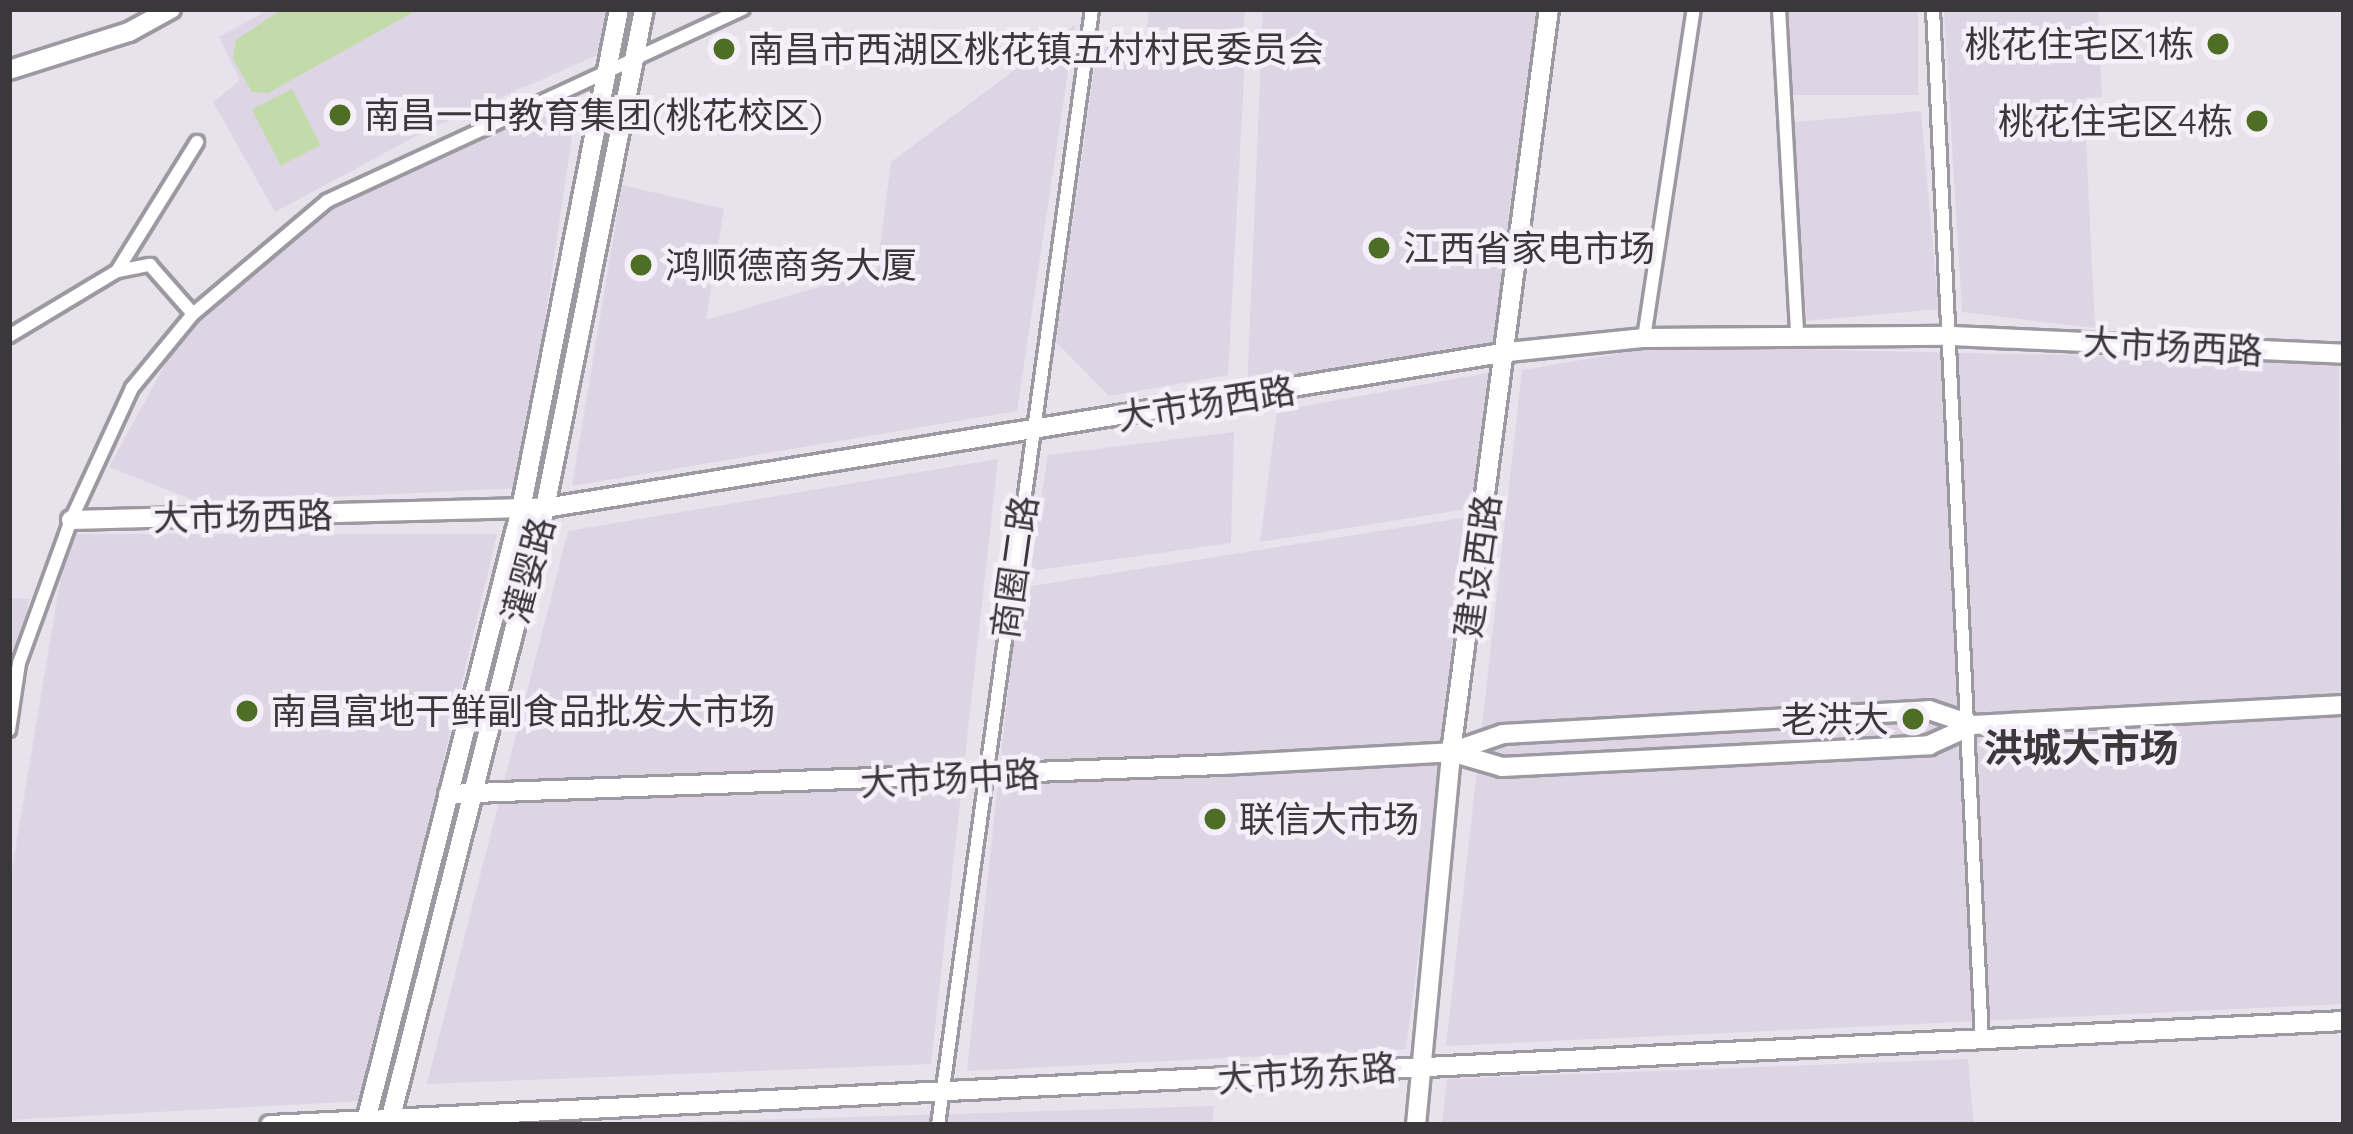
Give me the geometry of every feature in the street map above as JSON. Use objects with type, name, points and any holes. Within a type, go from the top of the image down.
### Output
[{"type":"street","points":[[9,70],[171,9]]},
{"type":"street","name":"灌婴路","points":[[366,1123],[521,509],[619,9]]},
{"type":"street","name":"灌婴路","points":[[390,1123],[545,508],[644,9]]},
{"type":"street","points":[[9,730],[19,663],[71,520],[132,388],[193,314],[327,201],[605,73],[635,54],[743,9]]},
{"type":"street","name":"商圈二路","points":[[938,1125],[1092,9]]},
{"type":"street","name":"建设西路","points":[[1420,1125],[1457,752],[1553,9]]},
{"type":"street","points":[[1644,338],[1694,9]]},
{"type":"street","points":[[1779,9],[1797,334]]},
{"type":"street","points":[[1933,9],[1973,724],[1982,1040]]},
{"type":"street","points":[[117,271],[197,142]]},
{"type":"street","points":[[9,337],[117,271],[150,265],[193,314]]},
{"type":"street","name":"大市场西路","points":[[71,520],[545,508],[1512,351],[1644,338],[1952,336],[2344,354]]},
{"type":"street","name":"大市场中路","points":[[448,794],[985,776],[1457,752],[1503,734],[1929,710],[1973,724],[2344,705]]},
{"type":"street","name":"大市场中路","points":[[1457,752],[1502,767],[1929,745],[1973,724]]},
{"type":"street","name":"大市场东路","points":[[270,1125],[390,1123],[1427,1065],[2344,1021]]},
{"type":"shaded area","name":"南昌一中教育集团(桃花校区)","points":[[270,9],[606,9],[600,54],[431,128],[275,212],[213,102],[240,80],[219,37]]},
{"type":"shaded area","points":[[1149,9],[1245,9],[1243,34],[1147,29]]},
{"type":"shaded area","name":"江西省家电市场","points":[[1263,9],[1540,9],[1499,345],[1247,393]]},
{"type":"shaded area","points":[[1783,9],[1918,9],[1918,95],[1783,95]]},
{"type":"shaded area","points":[[1944,9],[2098,9],[2102,97],[2084,98],[2095,328],[1962,312]]},
{"type":"shaded area","points":[[1075,25],[1017,411],[572,486],[622,185],[724,209],[706,320],[877,270],[891,162]]},
{"type":"shaded area","points":[[1099,34],[1246,40],[1228,375],[1109,396],[1056,342]]},
{"type":"shaded area","points":[[1921,111],[1938,309],[1807,321],[1790,123]]},
{"type":"shaded area","points":[[520,116],[575,116],[520,488],[201,503],[109,467],[183,332],[318,215]]},
{"type":"shaded area","name":"老洪大","points":[[1641,350],[2339,361],[2344,1004],[1446,1046],[1522,370]]},
{"type":"shaded area","points":[[1493,372],[1473,508],[1260,542],[1277,411]]},
{"type":"shaded area","points":[[1234,432],[1231,543],[1030,571],[1048,455]]},
{"type":"shaded area","points":[[998,459],[931,1064],[427,1084],[568,531]]},
{"type":"shaded area","name":"联信大市场","points":[[1475,516],[1406,1049],[967,1071],[1019,588]]},
{"type":"shaded area","name":"南昌富地干鲜副食品批发大市场","points":[[68,534],[497,534],[363,1101],[9,1120],[9,887]]},
{"type":"shaded area","points":[[9,598],[29,599],[9,723]]},
{"type":"shaded area","points":[[1968,1059],[1974,1125],[1442,1125],[1447,1079]]},
{"type":"shaded area","points":[[1214,1106],[1212,1125],[652,1125],[652,1123]]},
{"type":"green space","points":[[282,9],[410,9],[412,13],[268,93],[252,92],[233,59],[236,40]]},
{"type":"green space","points":[[292,89],[321,145],[281,166],[252,109]]},
{"type":"place","name":"桃花住宅区1栋","points":[[2218,44]]},
{"type":"place","name":"南昌市西湖区桃花镇五村村民委员会","points":[[724,49]]},
{"type":"place","name":"南昌一中教育集团(桃花校区)","points":[[340,115]]},
{"type":"place","name":"桃花住宅区4栋","points":[[2257,121]]},
{"type":"place","name":"江西省家电市场","points":[[1379,248]]},
{"type":"place","name":"鸿顺德商务大厦","points":[[641,265]]},
{"type":"place","name":"南昌富地干鲜副食品批发大市场","points":[[247,711]]},
{"type":"place","name":"老洪大","points":[[1913,719]]},
{"type":"place","name":"联信大市场","points":[[1215,819]]},
{"type":"district","name":"洪城大市场","points":[[2081,748]]}]
